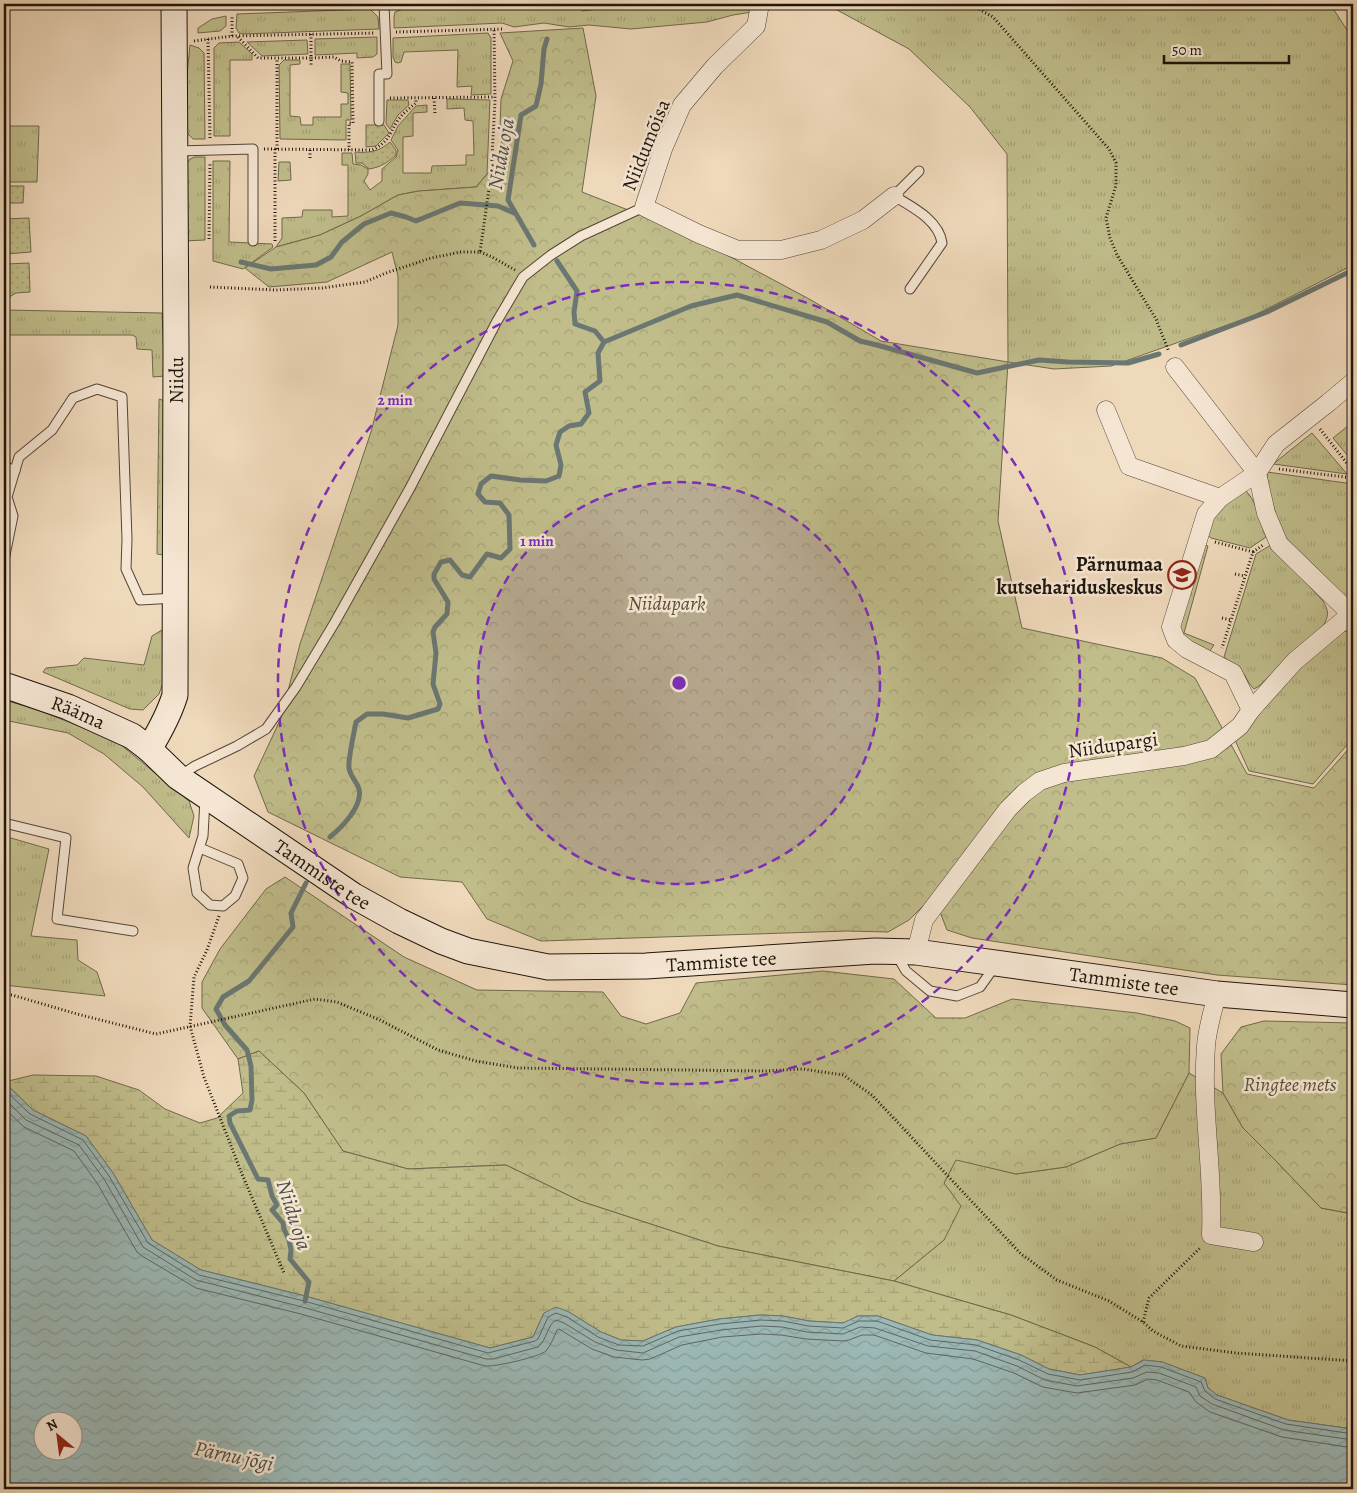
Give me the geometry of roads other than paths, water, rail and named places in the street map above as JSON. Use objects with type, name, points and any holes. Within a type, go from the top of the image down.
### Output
[{"type":"main road","name":"Niidu","points":[[149,749],[162,730],[175,695],[174,4]]},
{"type":"main road","name":"Rääma","points":[[4,685],[68,707],[132,736],[149,749]]},
{"type":"main road","name":"Tammiste tee","points":[[149,749],[178,777],[354,896],[440,941],[468,951],[548,966],[646,966],[875,952],[905,952],[1217,994],[1353,1005]]},
{"type":"street","name":"Niidumõisa","points":[[760,4],[756,26],[715,66],[682,105],[663,149],[644,207],[699,234],[738,250],[781,250],[821,240],[863,220],[894,196]]},
{"type":"street","points":[[1175,367],[1259,470],[1266,513],[1279,544],[1352,615]]},
{"type":"street","points":[[1250,710],[1233,673],[1187,649],[1176,640],[1171,627],[1206,514],[1220,498],[1259,470],[1276,444],[1353,382]]},
{"type":"street","points":[[1106,410],[1129,466],[1220,498]]},
{"type":"street","name":"Niidupargi","points":[[905,952],[924,920],[1008,809],[1024,793],[1040,782],[1064,772],[1184,756],[1211,749],[1240,726],[1250,710],[1295,661],[1352,615]]},
{"type":"street","points":[[1217,994],[1206,1045],[1205,1101],[1211,1180],[1211,1235],[1254,1242]]},
{"type":"lane","points":[[379,122],[379,74],[387,74],[384,4]]},
{"type":"lane","points":[[174,151],[253,149],[253,241]]},
{"type":"lane","points":[[910,289],[942,243],[941,237],[930,221],[914,208],[894,196],[919,171]]},
{"type":"lane","points":[[178,777],[195,766],[237,746],[266,729],[296,687],[335,622],[410,488],[522,277],[551,255],[581,236],[644,207]]},
{"type":"lane","points":[[4,560],[13,516],[7,497],[19,457],[52,430],[74,398],[97,388],[122,398],[127,539],[126,569],[140,600],[175,598]]},
{"type":"lane","points":[[4,466],[15,471]]},
{"type":"lane","points":[[200,848],[238,864],[243,878],[235,896],[223,906],[210,905],[197,893],[193,868],[203,836],[206,796]]},
{"type":"lane","points":[[4,823],[66,838],[57,919],[133,931]]},
{"type":"lane","points":[[905,952],[906,971],[930,991],[957,996],[980,987],[990,973],[990,962]]},
{"type":"water","name":"Pärnu jõgi","points":[[4,1082],[33,1110],[86,1136],[113,1173],[152,1240],[201,1270],[305,1296],[490,1348],[533,1337],[544,1313],[556,1307],[569,1312],[601,1332],[621,1340],[643,1341],[676,1327],[719,1319],[761,1315],[843,1323],[858,1316],[878,1316],[932,1335],[977,1340],[1021,1355],[1049,1369],[1080,1375],[1131,1367],[1144,1360],[1162,1362],[1205,1378],[1208,1388],[1217,1395],[1288,1420],[1353,1429],[1353,1489],[4,1489]]},
{"type":"waterway","name":"Niidu oja","points":[[534,245],[508,200],[521,115],[536,106],[547,39]]},
{"type":"waterway","points":[[241,262],[271,269],[316,265],[331,257],[342,242],[364,224],[391,213],[416,221],[460,203],[498,206],[514,213]]},
{"type":"waterway","name":"Niidu oja","points":[[330,837],[350,816],[358,802],[359,789],[349,768],[356,722],[367,714],[383,714],[408,718],[438,709],[440,704],[433,684],[436,653],[433,632],[447,614],[448,602],[434,579],[434,574],[441,562],[450,560],[462,575],[470,577],[487,554],[501,558],[510,549],[509,515],[500,503],[485,502],[478,494],[481,484],[491,476],[546,481],[559,476],[561,465],[556,445],[560,432],[569,426],[581,424],[589,413],[585,392],[600,381],[598,353],[604,342],[595,331],[575,324],[574,312],[577,291],[557,261]]},
{"type":"waterway","points":[[1181,345],[1267,312],[1353,270]]},
{"type":"waterway","points":[[604,342],[691,306],[737,295],[827,322],[860,341],[977,373],[1039,360],[1128,363],[1159,354]]},
{"type":"waterway","name":"Niidu oja","points":[[305,1301],[309,1282],[290,1259],[291,1250],[283,1223],[272,1210],[277,1205],[272,1196],[268,1180],[258,1179],[230,1123],[229,1116],[237,1111],[250,1110],[252,1100],[251,1066],[247,1050],[225,1025],[216,1009],[223,997],[249,981],[293,927],[291,913],[306,883]]},
{"type":"place","name":"Pärnumaa kutsehariduskeskus","points":[[1182,575]]},
{"type":"park label","name":"Niidupark","points":[[667,603]]},
{"type":"park label","name":"Ringtee mets","points":[[1290,1084]]}]
